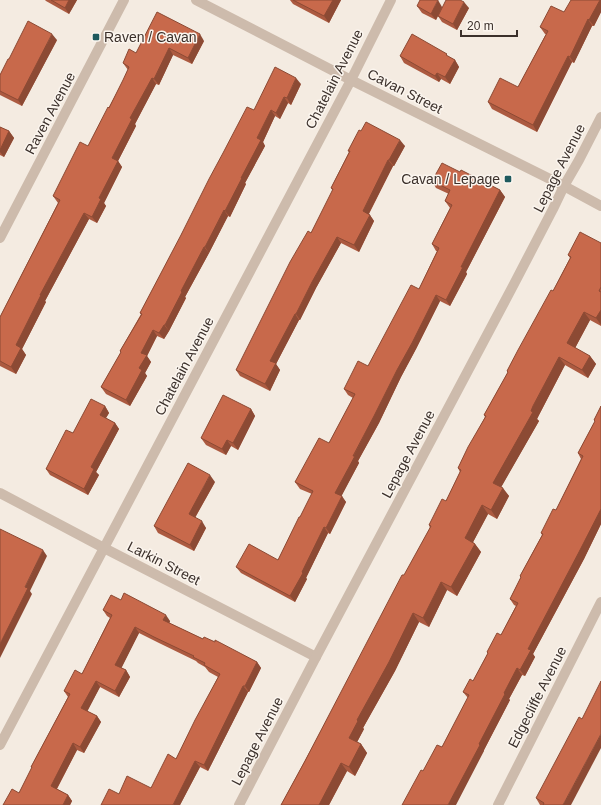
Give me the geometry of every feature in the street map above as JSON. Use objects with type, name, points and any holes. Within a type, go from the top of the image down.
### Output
[{"type":"street","name":"Raven Avenue","points":[[0,238],[124,0]]},
{"type":"street","name":"Cavan Street","points":[[196,0],[601,206]]},
{"type":"street","name":"Chatelain Avenue","points":[[0,745],[351,80],[391,0]]},
{"type":"street","name":"Lepage Avenue","points":[[240,805],[316,657],[601,117]]},
{"type":"street","name":"Larkin Street","points":[[0,493],[316,657]]},
{"type":"street","name":"Edgecliffe Avenue","points":[[498,805],[601,602]]},
{"type":"building","points":[[51,0],[69,0],[65,8]]},
{"type":"building","points":[[293,0],[333,0],[324,16]]},
{"type":"building","points":[[420,0],[438,0],[431,14],[417,6]]},
{"type":"building","points":[[446,0],[460,0],[464,2],[453,24],[438,16]]},
{"type":"building","points":[[571,0],[600,0],[589,20],[588,19],[570,57],[568,56],[533,125],[488,102],[500,78],[518,87],[548,31],[540,27],[551,6],[564,12]]},
{"type":"building","points":[[157,12],[200,34],[188,58],[169,48],[154,79],[152,78],[130,118],[132,119],[112,158],[118,161],[99,198],[101,199],[92,217],[84,213],[40,295],[16,345],[21,348],[11,367],[0,361],[0,317],[60,200],[53,196],[80,142],[88,146],[129,67],[123,63],[129,49],[136,53]]},
{"type":"building","points":[[28,21],[52,34],[18,100],[0,91],[0,75]]},
{"type":"building","points":[[412,34],[455,60],[445,77],[437,73],[435,76],[400,56]]},
{"type":"building","points":[[275,67],[296,78],[287,98],[284,97],[276,113],[271,110],[257,138],[261,140],[225,211],[224,210],[181,291],[182,292],[165,325],[159,333],[153,330],[141,353],[147,355],[139,368],[142,370],[126,400],[101,387],[142,314],[140,313],[247,107],[254,110]]},
{"type":"building","points":[[366,122],[400,140],[388,160],[363,211],[370,215],[354,245],[337,237],[270,361],[276,363],[265,384],[236,370],[290,262],[308,231],[311,233],[333,189],[331,188],[350,151],[348,151],[359,130],[361,131]]},
{"type":"building","points":[[0,127],[9,131],[0,150]]},
{"type":"building","points":[[442,163],[460,172],[461,170],[500,190],[446,300],[436,295],[397,370],[353,456],[355,456],[335,493],[342,496],[326,528],[324,527],[302,572],[303,573],[290,596],[236,567],[249,544],[278,560],[313,491],[295,482],[319,438],[329,443],[355,394],[344,389],[358,361],[368,366],[411,285],[419,289],[439,248],[432,244],[452,205],[445,201],[450,190],[432,181]]},
{"type":"building","points":[[580,232],[601,243],[601,287],[599,291],[601,292],[601,310],[596,318],[584,312],[567,343],[590,356],[582,370],[559,357],[533,406],[531,411],[533,412],[493,483],[503,488],[491,510],[482,505],[465,538],[475,544],[451,587],[441,582],[423,618],[413,613],[389,662],[357,720],[358,721],[349,738],[361,744],[349,767],[341,763],[319,805],[281,805],[402,575],[404,575],[431,526],[429,525],[442,499],[446,501],[461,470],[458,468],[468,447],[486,416],[484,415],[508,372],[507,371],[518,350],[571,257],[568,255]]},
{"type":"building","points":[[223,395],[251,409],[233,443],[227,440],[222,449],[201,438]]},
{"type":"building","points":[[91,399],[105,406],[100,415],[115,423],[91,467],[94,469],[84,489],[46,469],[66,430],[73,433]]},
{"type":"building","points":[[601,406],[601,509],[528,649],[531,650],[520,670],[517,668],[479,744],[480,745],[448,805],[402,805],[421,770],[423,771],[437,745],[442,747],[469,695],[463,692],[470,679],[473,681],[497,633],[501,635],[518,603],[510,599],[521,577],[520,576],[543,534],[541,533],[553,509],[556,510],[583,456],[578,453],[595,421],[594,420]]},
{"type":"building","points":[[188,463],[210,475],[189,514],[202,521],[190,545],[154,526]]},
{"type":"building","points":[[0,529],[43,550],[25,587],[28,588],[0,644]]},
{"type":"building","points":[[124,593],[166,615],[163,620],[203,639],[204,637],[215,642],[215,640],[257,662],[245,686],[243,686],[204,765],[195,761],[173,805],[101,805],[109,789],[119,794],[127,776],[151,788],[168,754],[176,759],[220,674],[204,665],[205,663],[193,657],[194,656],[135,627],[115,665],[126,670],[115,691],[96,681],[81,708],[97,716],[80,747],[73,743],[51,786],[68,795],[63,805],[3,805],[12,789],[19,793],[31,767],[70,694],[64,691],[75,670],[82,674],[112,615],[103,610],[111,595],[121,600]]},
{"type":"building","points":[[601,681],[601,734],[563,805],[543,805],[544,803],[536,798],[579,717],[582,719]]},
{"type":"place","name":"Raven / Cavan","points":[[96,37]]},
{"type":"place","name":"Cavan / Lepage","points":[[508,179]]}]
